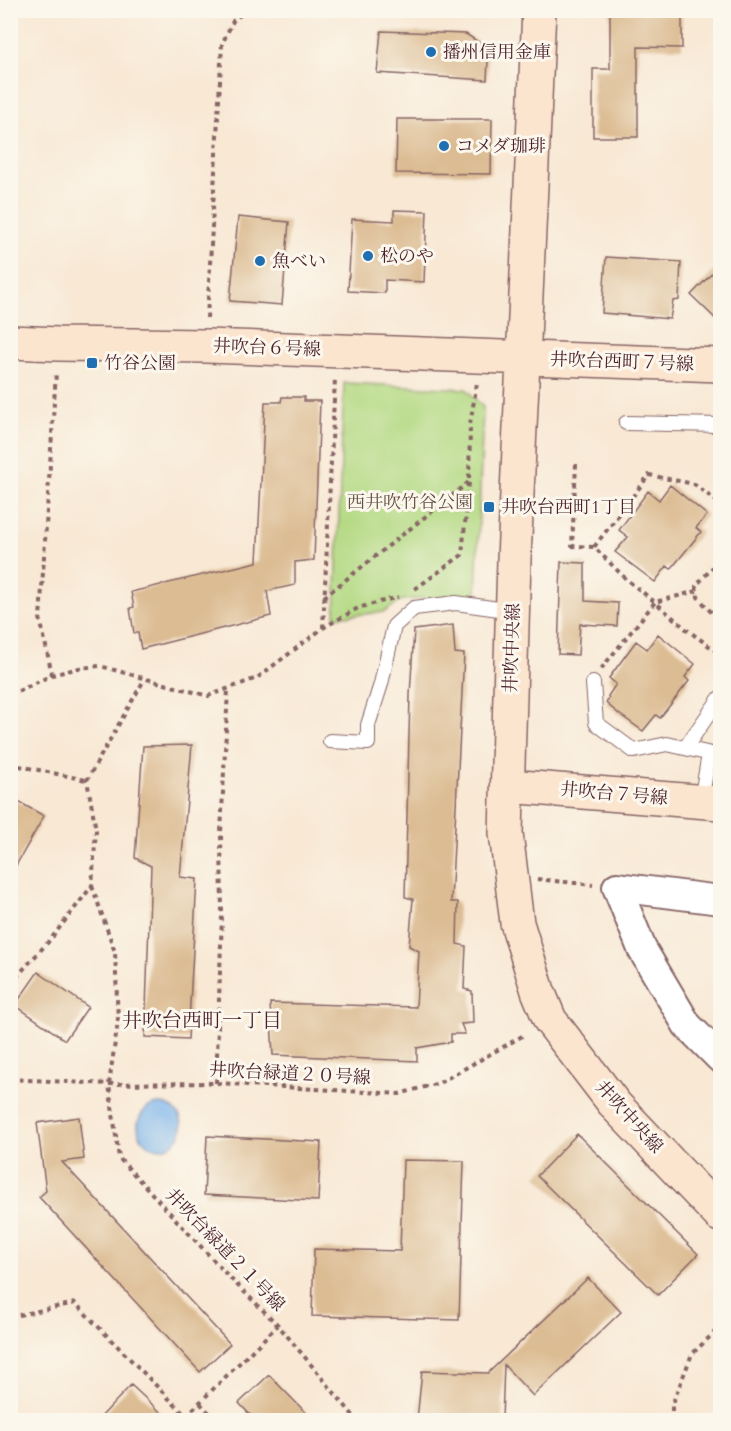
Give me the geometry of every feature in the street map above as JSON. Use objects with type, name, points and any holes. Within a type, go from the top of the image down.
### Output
[{"type":"street","name":"井吹中央線","points":[[523,13],[524,358],[514,559],[506,833],[517,923],[537,991],[550,1020],[616,1106],[720,1215]]},
{"type":"street","name":"井吹台６号線","points":[[10,342],[206,346],[524,358]]},
{"type":"street","name":"井吹台西町７号線","points":[[524,358],[720,365]]},
{"type":"street","name":"井吹台７号線","points":[[508,786],[711,802]]},
{"type":"street","points":[[720,900],[617,887],[642,949],[687,1025],[720,1058]]},
{"type":"lane","points":[[626,423],[720,425]]},
{"type":"lane","points":[[330,741],[368,743],[368,725],[381,684],[394,626],[414,608],[456,603],[513,611]]},
{"type":"lane","points":[[593,683],[596,723],[634,751],[667,744],[715,755],[711,802]]},
{"type":"lane","points":[[685,748],[720,698]]},
{"type":"path","points":[[206,346],[222,44],[233,21],[246,10]]},
{"type":"path","points":[[430,10],[523,13]]},
{"type":"path","points":[[52,675],[40,618],[58,344]]},
{"type":"path","points":[[323,628],[335,378]]},
{"type":"path","points":[[409,593],[462,555],[469,482],[470,424],[477,383],[465,383]]},
{"type":"path","points":[[576,464],[572,546],[594,547],[627,580],[720,654]]},
{"type":"path","points":[[594,547],[649,475],[694,484],[720,504]]},
{"type":"path","points":[[324,597],[469,482]]},
{"type":"path","points":[[720,559],[696,586],[698,597],[720,618]]},
{"type":"path","points":[[593,683],[603,664],[655,602],[697,591]]},
{"type":"path","points":[[10,695],[52,675],[100,666],[208,696],[257,678],[323,628],[358,608],[399,596]]},
{"type":"path","points":[[10,984],[50,940],[92,886],[96,830],[87,780],[144,679]]},
{"type":"path","points":[[216,1083],[222,916],[221,833],[228,689]]},
{"type":"path","points":[[10,764],[87,780]]},
{"type":"path","points":[[511,877],[617,887]]},
{"type":"path","name":"井吹台緑道２１号線","points":[[92,886],[115,952],[118,1020],[109,1084],[119,1158],[230,1278],[278,1325],[357,1420]]},
{"type":"path","name":"井吹台緑道２０号線","points":[[10,1079],[109,1084],[216,1083],[399,1094],[440,1083],[550,1020]]},
{"type":"path","points":[[10,1317],[75,1302],[186,1416],[278,1325]]},
{"type":"path","points":[[672,1420],[672,1405],[692,1354],[720,1327]]},
{"type":"path","points":[[200,1403],[216,1420]]},
{"type":"green space","name":"西井吹竹谷公園","points":[[344,383],[466,389],[483,407],[476,596],[402,600],[384,612],[335,617]]},
{"type":"water","points":[[160,1104],[175,1111],[182,1126],[175,1141],[160,1148],[145,1141],[138,1126],[145,1111]]},
{"type":"building","points":[[610,10],[682,10],[682,48],[638,47],[638,137],[593,137],[593,69],[610,69]]},
{"type":"building","name":"播州信用金庫","points":[[381,31],[466,34],[480,43],[488,60],[487,80],[377,73]]},
{"type":"building","name":"コメダ珈琲","points":[[397,119],[492,119],[491,174],[396,173]]},
{"type":"building","points":[[394,210],[427,211],[424,282],[385,280],[385,293],[348,291],[352,219],[394,221]]},
{"type":"building","name":"魚べい","points":[[238,217],[289,222],[282,305],[230,301]]},
{"type":"building","points":[[606,257],[681,262],[679,300],[673,301],[670,319],[602,313]]},
{"type":"building","points":[[720,265],[720,323],[691,295]]},
{"type":"building","points":[[282,397],[304,397],[304,401],[320,401],[314,560],[295,562],[295,585],[267,591],[271,616],[141,649],[138,633],[134,633],[130,608],[134,607],[131,592],[257,562],[265,402],[281,402]]},
{"type":"building","points":[[670,485],[707,515],[696,528],[701,532],[671,569],[667,566],[655,582],[615,552],[628,537],[619,530],[648,491],[659,500]]},
{"type":"building","points":[[561,562],[585,563],[585,601],[618,603],[617,626],[580,624],[578,655],[558,654]]},
{"type":"building","points":[[453,625],[455,653],[464,654],[451,902],[458,902],[457,944],[466,946],[464,989],[472,991],[473,1023],[461,1024],[465,1034],[451,1034],[451,1042],[417,1048],[417,1061],[273,1055],[270,1003],[416,1007],[419,951],[409,946],[413,899],[405,897],[410,695],[414,630]]},
{"type":"building","points":[[658,634],[695,664],[685,677],[689,681],[660,718],[656,715],[643,731],[606,703],[616,684],[609,678],[636,641],[647,649]]},
{"type":"building","points":[[192,745],[180,877],[197,879],[188,1039],[145,1037],[151,866],[135,858],[143,746]]},
{"type":"building","points":[[10,797],[44,816],[10,876]]},
{"type":"building","points":[[38,972],[88,1007],[65,1040],[15,1005]]},
{"type":"building","points":[[79,1117],[84,1159],[62,1162],[230,1344],[200,1372],[39,1197],[46,1191],[37,1123]]},
{"type":"building","points":[[577,1134],[698,1254],[658,1295],[537,1176]]},
{"type":"building","points":[[207,1136],[321,1142],[318,1201],[204,1195]]},
{"type":"building","points":[[403,1160],[464,1161],[459,1320],[312,1316],[314,1249],[400,1251]]},
{"type":"building","points":[[588,1278],[621,1312],[533,1396],[504,1365],[502,1420],[417,1420],[422,1371],[488,1373]]},
{"type":"building","points":[[269,1375],[313,1420],[255,1420],[239,1403]]},
{"type":"building","points":[[131,1385],[169,1420],[98,1420]]},
{"type":"place","name":"播州信用金庫","points":[[431,52]]},
{"type":"place","name":"コメダ珈琲","points":[[444,146]]},
{"type":"place","name":"松のや","points":[[368,256]]},
{"type":"place","name":"魚べい","points":[[260,261]]},
{"type":"place","name":"竹谷公園","points":[[92,363]]},
{"type":"place","name":"井吹台西町1丁目","points":[[489,507]]},
{"type":"district","name":"井吹台西町一丁目","points":[[202,1020]]}]
